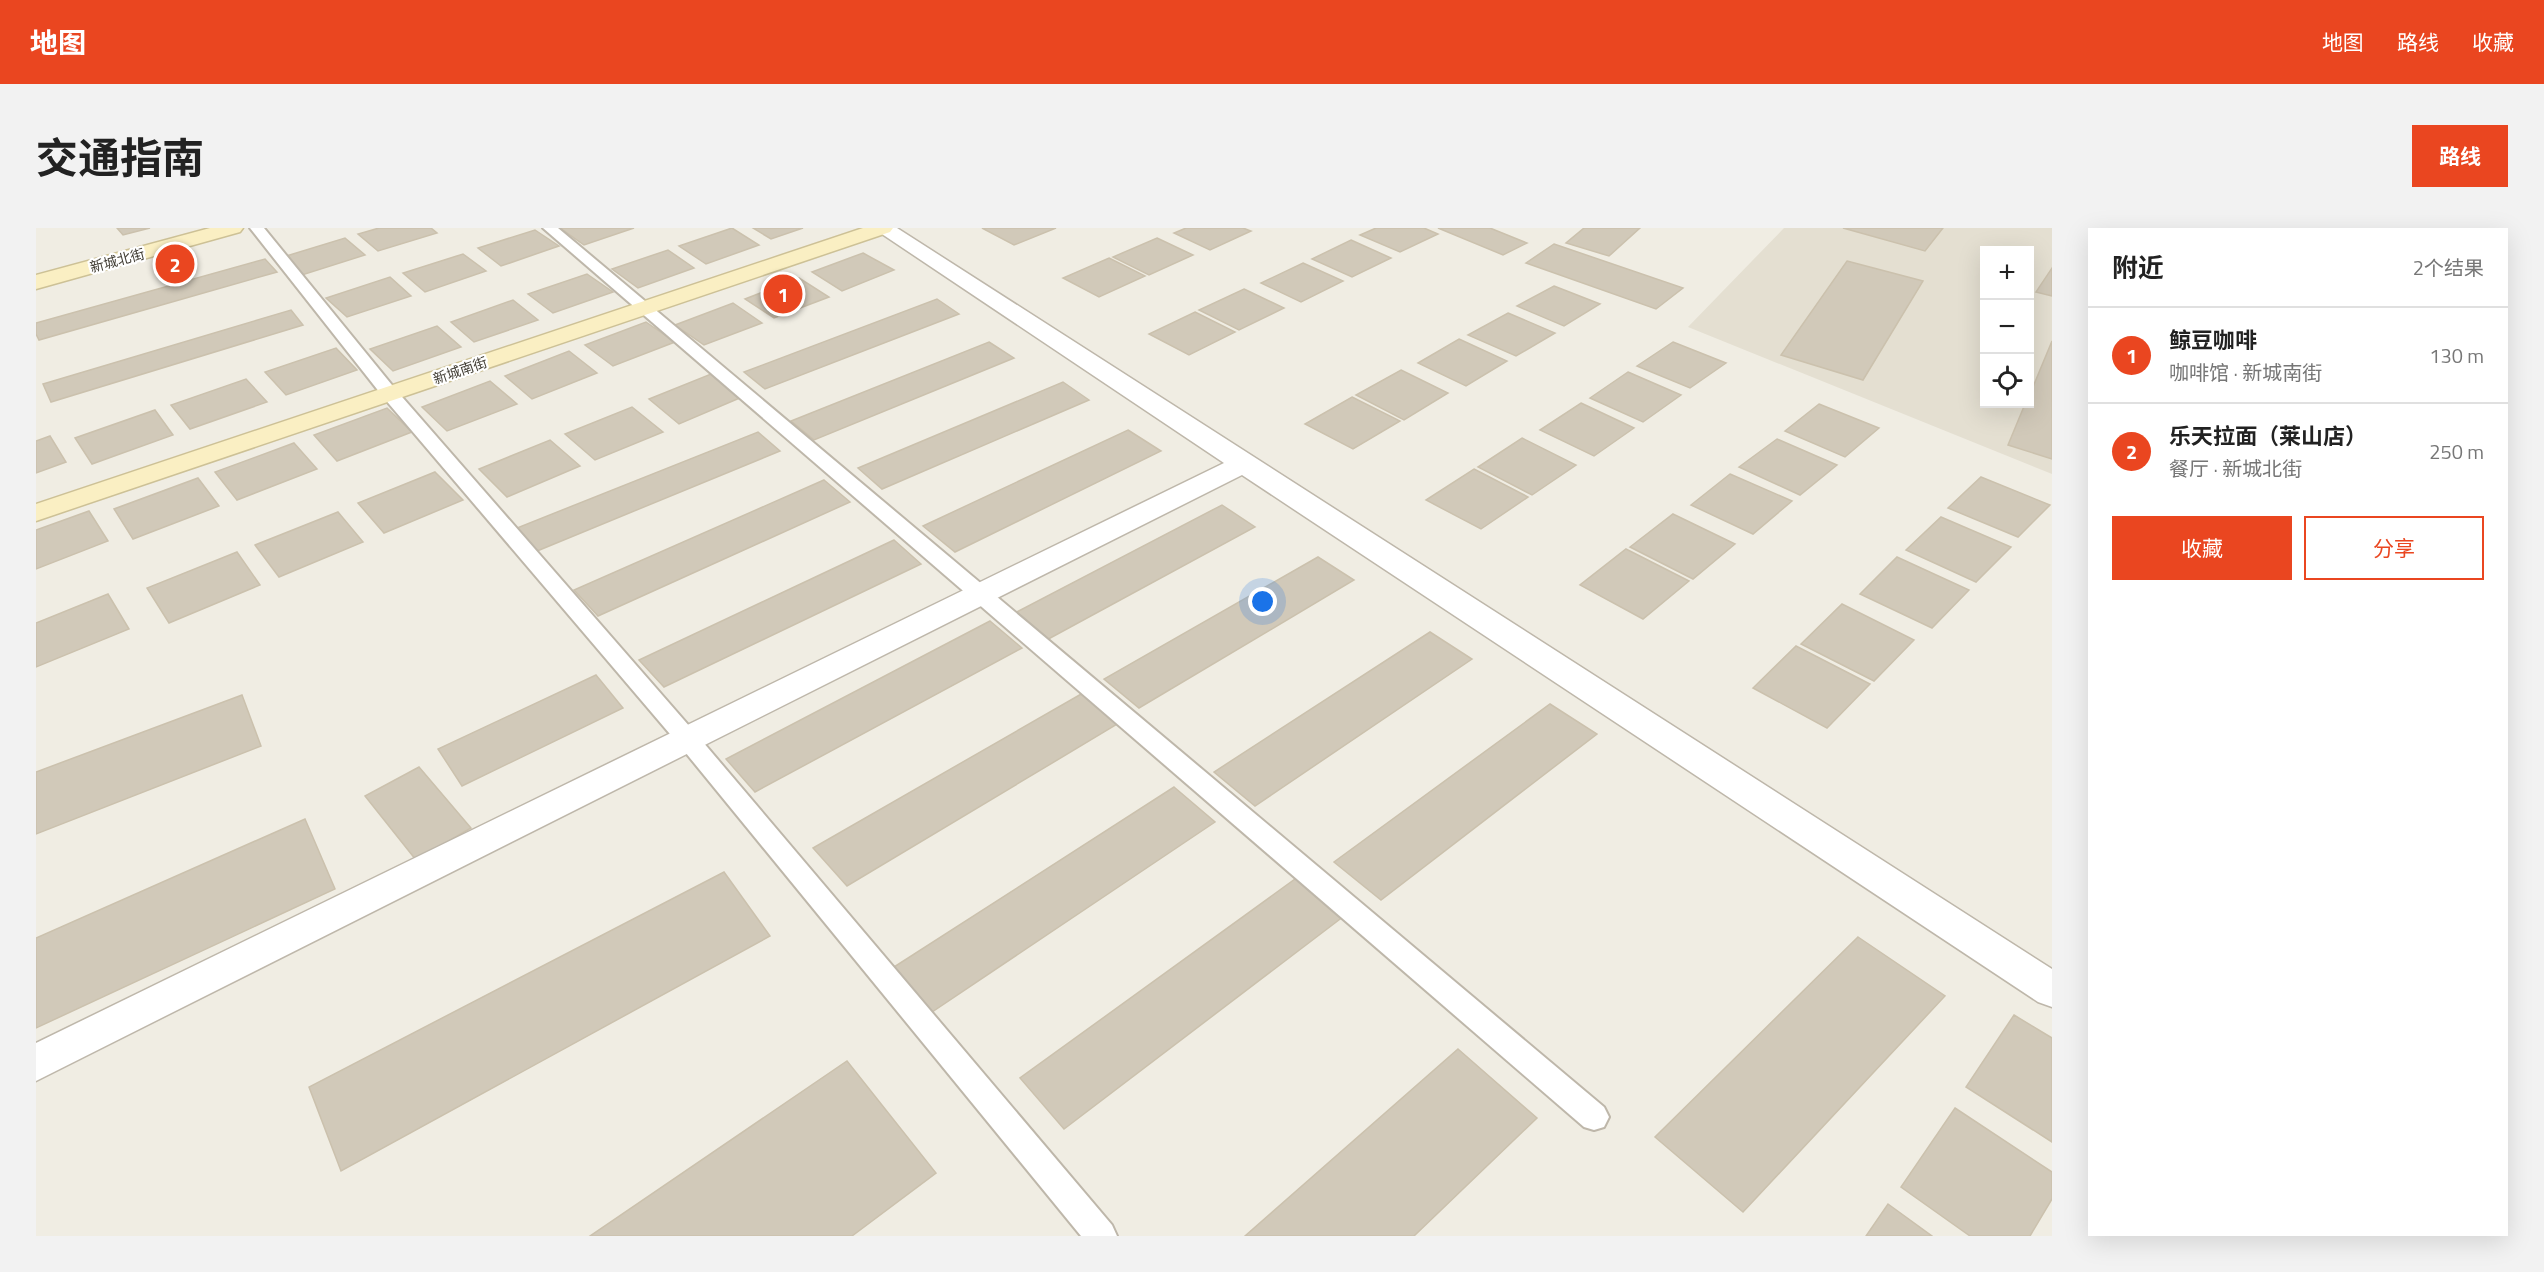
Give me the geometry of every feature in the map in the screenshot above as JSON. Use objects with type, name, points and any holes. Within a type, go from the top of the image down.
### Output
[{"type":"street","name":"新城北街","points":[[36,282],[232,228]]},
{"type":"street","name":"新城南街","points":[[36,513],[883,228]]},
{"type":"street","points":[[883,228],[2052,990]]},
{"type":"street","points":[[36,1063],[982,596],[1244,463]]},
{"type":"lane","points":[[257,228],[390,394],[689,741],[1101,1236]]},
{"type":"lane","points":[[550,228],[1594,1117]]},
{"type":"shaded area","points":[[1784,228],[2052,228],[2052,474],[1688,327]]},
{"type":"building","points":[[117,228],[150,228],[123,235]]},
{"type":"building","points":[[379,228],[431,228],[437,233],[378,251],[358,234]]},
{"type":"building","points":[[560,228],[634,228],[584,245]]},
{"type":"building","points":[[732,228],[759,245],[706,264],[679,246]]},
{"type":"building","points":[[753,228],[803,228],[771,239]]},
{"type":"building","points":[[982,228],[1056,228],[1014,245]]},
{"type":"building","points":[[1186,228],[1243,228],[1251,231],[1210,250],[1174,233]]},
{"type":"building","points":[[1376,228],[1424,228],[1438,234],[1400,252],[1360,235]]},
{"type":"building","points":[[1438,228],[1490,228],[1527,243],[1503,255]]},
{"type":"building","points":[[1584,228],[1640,228],[1609,256],[1566,243]]},
{"type":"building","points":[[1843,228],[1943,228],[1925,251]]},
{"type":"building","points":[[535,230],[559,246],[501,266],[478,248]]},
{"type":"building","points":[[345,238],[365,255],[302,275],[283,257]]},
{"type":"building","points":[[1157,238],[1193,255],[1149,275],[1113,257]]},
{"type":"building","points":[[1351,240],[1391,258],[1352,277],[1312,259]]},
{"type":"building","points":[[1554,244],[1683,288],[1656,309],[1526,263]]},
{"type":"building","points":[[668,250],[694,268],[638,288],[612,269]]},
{"type":"building","points":[[863,253],[894,270],[842,291],[812,272]]},
{"type":"building","points":[[463,254],[486,271],[425,292],[403,273]]},
{"type":"building","points":[[1109,258],[1145,276],[1099,297],[1063,278]]},
{"type":"building","points":[[265,259],[277,272],[39,340],[36,334],[36,323]]},
{"type":"building","points":[[1847,261],[1923,281],[1863,380],[1781,355]]},
{"type":"building","points":[[1303,263],[1343,281],[1301,302],[1261,283]]},
{"type":"building","points":[[2052,268],[2052,296],[2036,292]]},
{"type":"building","points":[[587,274],[613,292],[553,313],[528,294]]},
{"type":"building","points":[[390,277],[411,296],[347,317],[326,298]]},
{"type":"building","points":[[799,278],[829,297],[774,318],[745,299]]},
{"type":"building","points":[[1554,286],[1600,304],[1564,326],[1517,306]]},
{"type":"building","points":[[1244,289],[1284,308],[1239,330],[1199,310]]},
{"type":"building","points":[[937,299],[959,314],[765,389],[744,372]]},
{"type":"building","points":[[513,300],[538,320],[474,342],[451,322]]},
{"type":"building","points":[[733,303],[762,323],[704,345],[675,325]]},
{"type":"building","points":[[291,310],[303,325],[51,402],[43,384]]},
{"type":"building","points":[[1195,312],[1235,332],[1189,355],[1149,334]]},
{"type":"building","points":[[1508,313],[1555,333],[1516,356],[1468,335]]},
{"type":"building","points":[[646,322],[675,342],[613,366],[585,345]]},
{"type":"building","points":[[437,326],[461,347],[393,371],[370,349]]},
{"type":"building","points":[[1459,339],[1507,361],[1466,386],[1418,363]]},
{"type":"building","points":[[2052,341],[2052,459],[2008,445],[2023,408],[2034,408],[2034,384]]},
{"type":"building","points":[[989,342],[1014,358],[814,440],[791,421]]},
{"type":"building","points":[[1673,342],[1726,363],[1690,388],[1637,366]]},
{"type":"building","points":[[336,348],[357,370],[286,395],[265,372]]},
{"type":"building","points":[[569,351],[597,373],[532,399],[505,376]]},
{"type":"building","points":[[1401,370],[1448,393],[1404,420],[1356,395]]},
{"type":"building","points":[[1628,372],[1681,395],[1643,422],[1590,398]]},
{"type":"building","points":[[711,374],[742,397],[679,424],[649,399]]},
{"type":"building","points":[[246,379],[267,402],[190,429],[171,405]]},
{"type":"building","points":[[490,381],[517,404],[447,431],[422,407]]},
{"type":"building","points":[[1063,382],[1089,400],[882,489],[858,468]]},
{"type":"building","points":[[1352,397],[1400,421],[1353,449],[1305,424]]},
{"type":"building","points":[[1581,403],[1634,428],[1594,456],[1540,430]]},
{"type":"building","points":[[1819,404],[1879,428],[1845,457],[1785,431]]},
{"type":"building","points":[[632,407],[663,432],[595,460],[565,434]]},
{"type":"building","points":[[387,408],[412,432],[337,461],[314,435]]},
{"type":"building","points":[[155,410],[173,435],[92,464],[75,438]]},
{"type":"building","points":[[1128,430],[1161,451],[955,552],[923,526]]},
{"type":"building","points":[[758,432],[780,451],[537,551],[517,528]]},
{"type":"building","points":[[50,436],[66,462],[36,473],[36,441]]},
{"type":"building","points":[[1522,438],[1576,465],[1532,495],[1478,467]]},
{"type":"building","points":[[1777,439],[1837,465],[1800,495],[1739,467]]},
{"type":"building","points":[[550,440],[580,466],[507,497],[479,469]]},
{"type":"building","points":[[294,443],[317,469],[237,500],[215,472]]},
{"type":"building","points":[[1474,469],[1528,497],[1481,529],[1426,500]]},
{"type":"building","points":[[435,472],[463,500],[384,533],[358,503]]},
{"type":"building","points":[[1730,474],[1792,501],[1753,534],[1691,505]]},
{"type":"building","points":[[1981,477],[2050,505],[2018,537],[1948,508]]},
{"type":"building","points":[[198,478],[219,506],[133,539],[114,509]]},
{"type":"building","points":[[824,480],[850,502],[598,616],[574,590]]},
{"type":"building","points":[[1222,505],[1255,527],[1041,643],[1009,616]]},
{"type":"building","points":[[89,511],[108,541],[36,569],[36,530]]},
{"type":"building","points":[[338,512],[363,542],[279,577],[255,545]]},
{"type":"building","points":[[1673,514],[1735,544],[1693,579],[1630,547]]},
{"type":"building","points":[[1941,517],[2011,547],[1976,582],[1906,550]]},
{"type":"building","points":[[894,540],[921,564],[664,687],[639,660]]},
{"type":"building","points":[[1626,549],[1689,581],[1643,619],[1580,585]]},
{"type":"building","points":[[237,552],[260,585],[169,623],[147,588]]},
{"type":"building","points":[[1318,557],[1354,580],[1139,708],[1104,679]]},
{"type":"building","points":[[1897,557],[1969,590],[1932,628],[1860,594]]},
{"type":"building","points":[[108,594],[129,629],[36,667],[36,623]]},
{"type":"building","points":[[1842,604],[1914,640],[1874,681],[1801,644]]},
{"type":"building","points":[[990,621],[1022,648],[755,792],[726,759]]},
{"type":"building","points":[[1430,632],[1472,659],[1255,806],[1214,772]]},
{"type":"building","points":[[1796,646],[1870,684],[1827,728],[1753,688]]},
{"type":"building","points":[[596,675],[623,708],[462,786],[438,749]]},
{"type":"building","points":[[1083,693],[1119,723],[847,886],[813,848]]},
{"type":"building","points":[[242,695],[261,746],[36,834],[36,772]]},
{"type":"building","points":[[1550,704],[1597,734],[1381,900],[1334,862]]},
{"type":"building","points":[[419,767],[471,828],[416,860],[365,796]]},
{"type":"building","points":[[1174,787],[1215,822],[932,1012],[894,967]]},
{"type":"building","points":[[305,819],[335,889],[36,1028],[36,938]]},
{"type":"building","points":[[724,872],[770,936],[341,1171],[309,1087]]},
{"type":"building","points":[[1302,874],[1348,913],[1064,1129],[1020,1078]]},
{"type":"building","points":[[1858,937],[1945,996],[1743,1212],[1655,1137]]},
{"type":"building","points":[[2014,1015],[2052,1038],[2052,1142],[1966,1087]]},
{"type":"building","points":[[1458,1049],[1537,1118],[1414,1236],[1245,1236]]},
{"type":"building","points":[[847,1061],[936,1173],[852,1236],[590,1236]]},
{"type":"building","points":[[1955,1108],[2052,1172],[2052,1199],[2030,1236],[1970,1236],[1901,1187]]},
{"type":"building","points":[[1888,1204],[1932,1236],[1866,1236]]},
{"type":"place","name":"乐天拉面（莱山店）","points":[[175,264]]},
{"type":"place","name":"鲸豆咖啡","points":[[783,294]]}]
